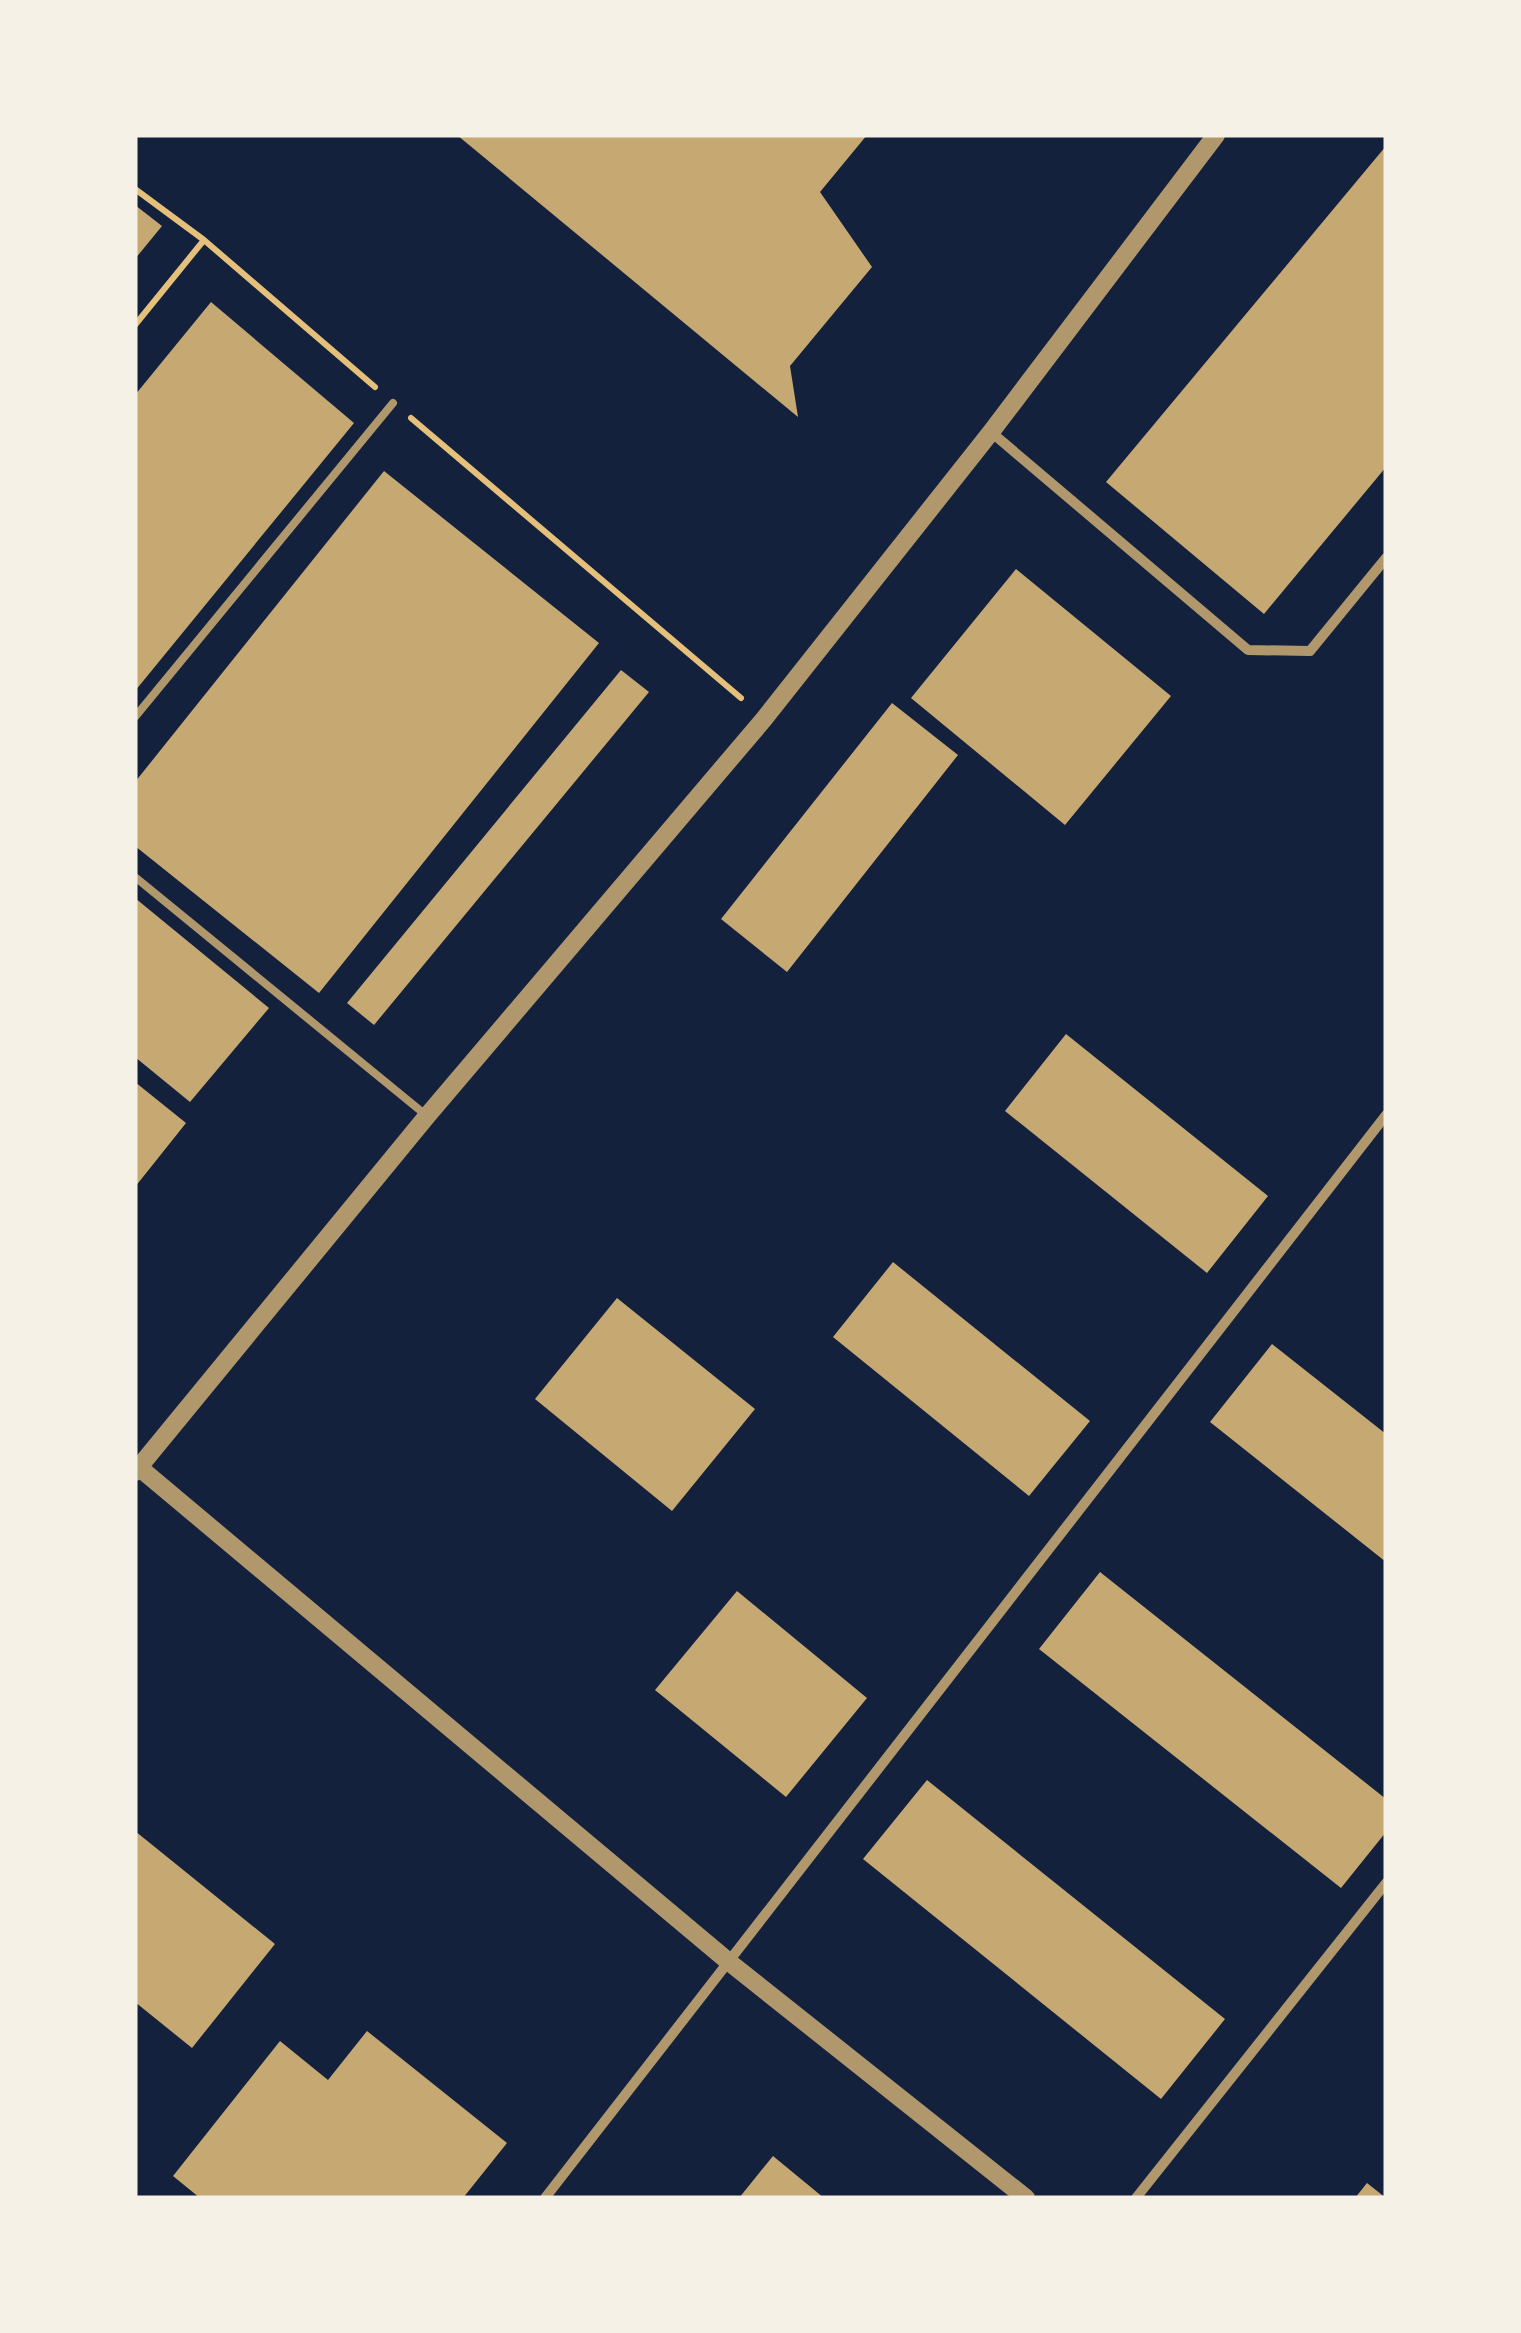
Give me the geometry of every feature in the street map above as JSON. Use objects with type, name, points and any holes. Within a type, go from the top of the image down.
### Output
[{"type":"street","points":[[1026,2198],[729,1962],[136,1466],[764,719],[991,432],[1216,135]]},
{"type":"street","points":[[991,432],[1248,650],[1310,651],[1386,558]]},
{"type":"street","points":[[545,2198],[1386,1115]]},
{"type":"street","points":[[1136,2198],[1386,1883]]},
{"type":"lane","points":[[135,717],[394,403]]},
{"type":"lane","points":[[135,877],[427,1116]]},
{"type":"path","points":[[135,189],[204,240],[764,719]]},
{"type":"path","points":[[135,326],[204,240]]},
{"type":"building","points":[[457,135],[867,135],[820,192],[872,267],[790,366],[798,417]]},
{"type":"building","points":[[1386,146],[1386,467],[1264,614],[1106,482]]},
{"type":"building","points":[[135,205],[162,226],[135,259]]},
{"type":"building","points":[[211,302],[354,423],[135,691],[135,395]]},
{"type":"building","points":[[384,471],[599,643],[319,993],[135,846],[135,782]]},
{"type":"building","points":[[1016,569],[1171,696],[1065,825],[911,698]]},
{"type":"building","points":[[621,670],[649,692],[374,1025],[347,1003]]},
{"type":"building","points":[[892,703],[958,755],[787,972],[721,919]]},
{"type":"building","points":[[135,898],[269,1008],[190,1102],[135,1057]]},
{"type":"building","points":[[1066,1034],[1268,1196],[1207,1273],[1005,1111]]},
{"type":"building","points":[[135,1082],[186,1123],[135,1187]]},
{"type":"building","points":[[893,1262],[1090,1421],[1029,1496],[833,1337]]},
{"type":"building","points":[[617,1298],[755,1409],[672,1511],[535,1399]]},
{"type":"building","points":[[1272,1344],[1386,1434],[1386,1562],[1210,1422]]},
{"type":"building","points":[[1100,1572],[1386,1799],[1386,1832],[1341,1888],[1039,1649]]},
{"type":"building","points":[[737,1591],[867,1698],[786,1797],[655,1690]]},
{"type":"building","points":[[927,1780],[1225,2019],[1161,2099],[863,1859]]},
{"type":"building","points":[[135,1831],[275,1944],[192,2048],[135,2002]]},
{"type":"building","points":[[367,2031],[507,2143],[463,2198],[200,2198],[173,2176],[280,2041],[328,2080]]},
{"type":"building","points":[[773,2156],[824,2198],[739,2198]]},
{"type":"building","points":[[1367,2183],[1386,2198],[1355,2198]]}]
